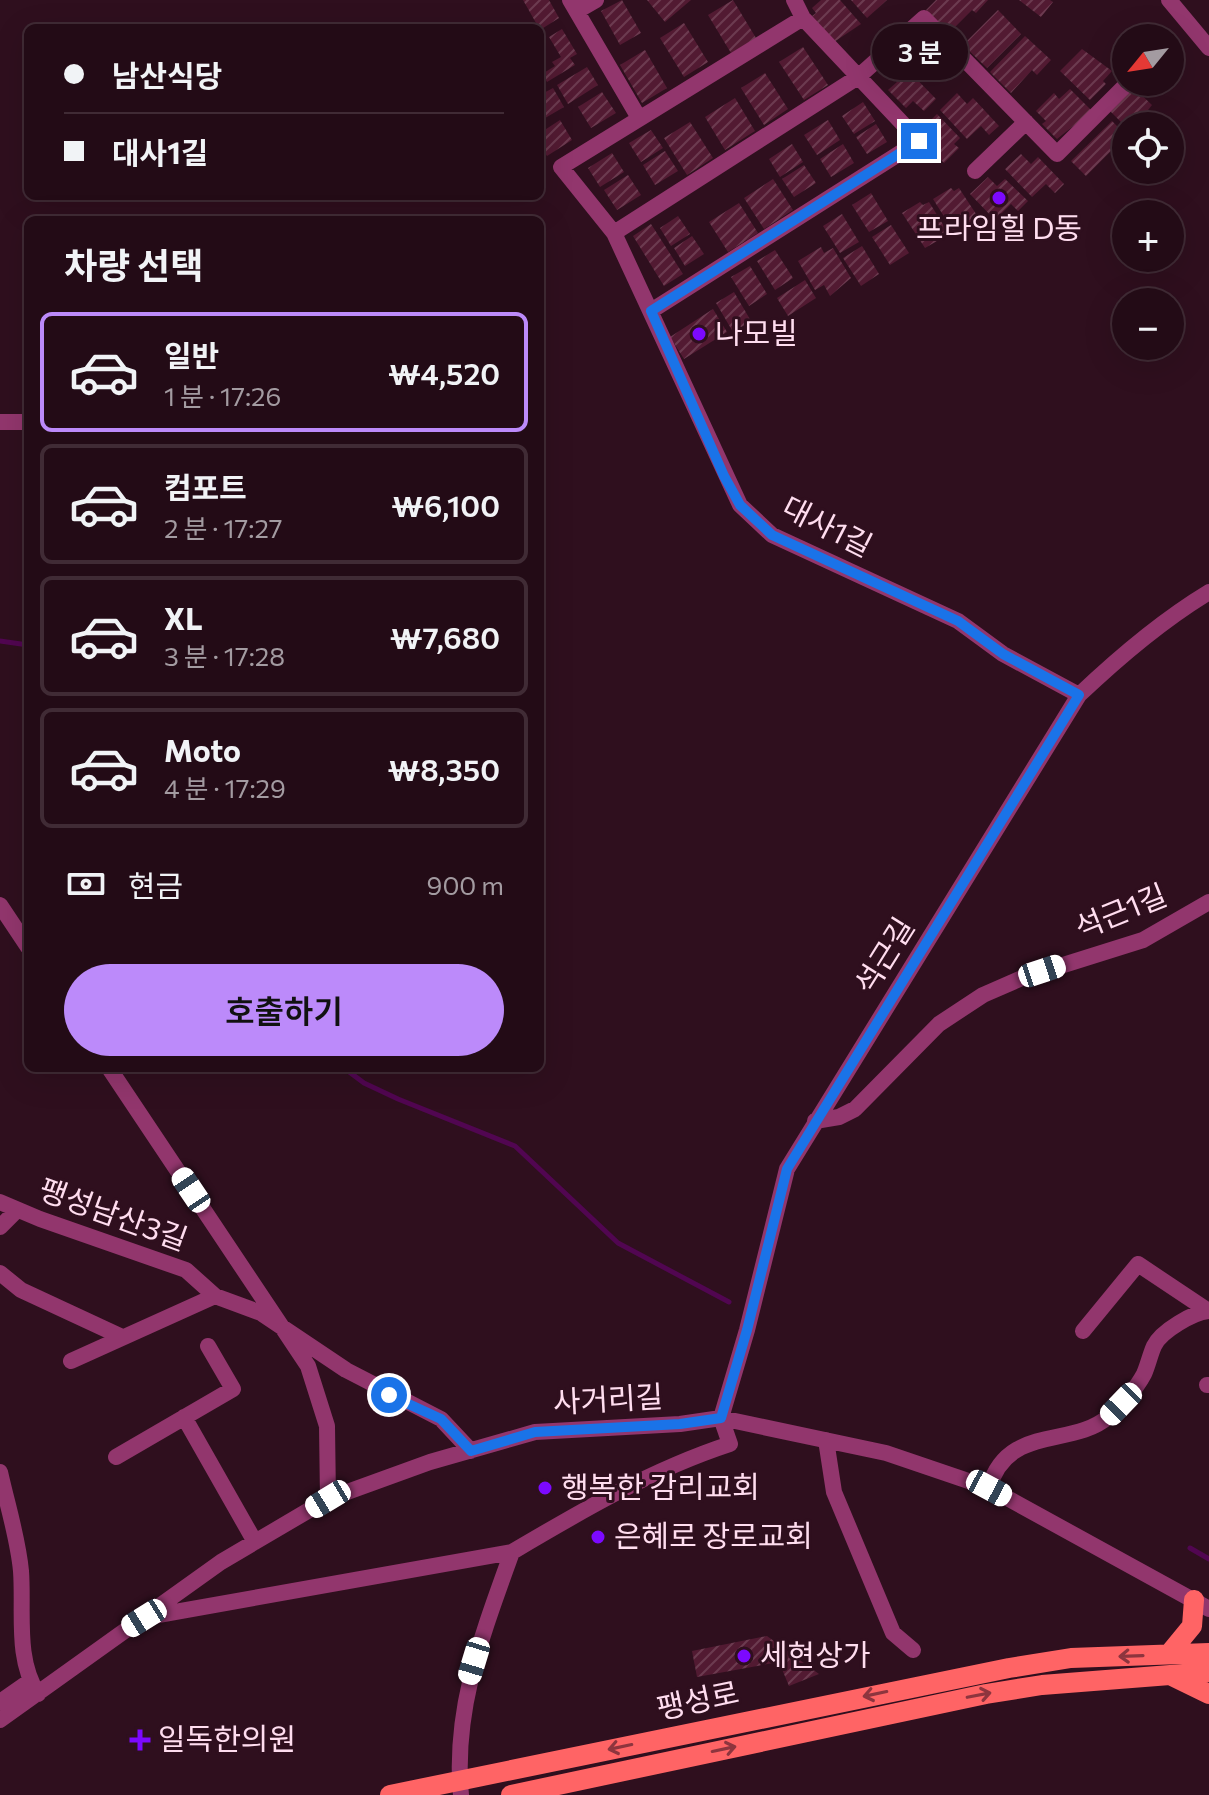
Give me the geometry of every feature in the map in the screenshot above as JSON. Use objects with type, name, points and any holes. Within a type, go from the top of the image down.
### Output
[{"type":"main road","points":[[1201,1604],[1192,1626],[1168,1664],[1209,1694]]},
{"type":"main road","name":"팽성로","points":[[511,1795],[986,1694],[1168,1664],[1209,1653]]},
{"type":"main road","name":"팽성로","points":[[390,1795],[461,1788],[1009,1668],[1071,1658],[1168,1664],[1209,1672]]},
{"type":"street","points":[[596,0],[574,6],[639,118]]},
{"type":"street","points":[[1169,0],[1209,48]]},
{"type":"street","name":"대사1길","points":[[651,311],[919,141],[858,77],[800,5],[639,118],[561,167],[614,233],[734,495],[772,535],[958,621],[1003,654],[1079,695]]},
{"type":"street","points":[[614,233],[858,77],[924,18],[1057,154],[1115,96]]},
{"type":"street","points":[[975,171],[1026,122]]},
{"type":"street","points":[[0,422],[24,422]]},
{"type":"street","name":"석근길","points":[[512,1552],[613,1492],[679,1461],[730,1444],[721,1418],[747,1330],[787,1169],[1079,695],[1122,653],[1173,614],[1209,592]]},
{"type":"street","name":"석근1길","points":[[815,1121],[839,1117],[855,1109],[939,1024],[983,995],[1022,978],[1143,940],[1209,902]]},
{"type":"street","points":[[0,905],[24,941]]},
{"type":"street","points":[[112,1072],[308,1366],[327,1426],[328,1499]]},
{"type":"street","name":"팽성남산3길","points":[[0,1202],[16,1211],[23,1209],[40,1219],[186,1270],[215,1296],[261,1313],[389,1395],[441,1419],[471,1451]]},
{"type":"street","points":[[0,1227],[16,1211]]},
{"type":"street","points":[[989,1488],[993,1474],[1005,1458],[1027,1445],[1106,1419],[1143,1375],[1155,1342],[1167,1331],[1208,1310],[1138,1264],[1083,1331]]},
{"type":"street","points":[[0,1273],[21,1290],[120,1336]]},
{"type":"street","points":[[71,1361],[120,1336],[215,1296]]},
{"type":"street","points":[[116,1457],[233,1389],[208,1346]]},
{"type":"street","points":[[184,1417],[255,1542]]},
{"type":"street","name":"사거리길","points":[[0,1720],[34,1688],[255,1542],[328,1499],[535,1432],[680,1424],[721,1418],[886,1453],[989,1488],[1201,1604]]},
{"type":"street","points":[[826,1440],[834,1492],[893,1633],[913,1650]]},
{"type":"street","points":[[0,1472],[20,1567],[24,1656],[34,1688],[0,1702]]},
{"type":"street","points":[[144,1618],[512,1552],[467,1682],[457,1753],[461,1788]]},
{"type":"building","points":[[523,0],[549,0],[559,18],[544,27],[544,24],[537,24]]},
{"type":"building","points":[[622,0],[641,33],[620,45],[601,11]]},
{"type":"building","points":[[647,0],[691,0],[665,22]]},
{"type":"building","points":[[733,0],[756,38],[731,53],[708,15]]},
{"type":"building","points":[[821,0],[840,0],[861,24],[834,42],[812,16],[816,13],[812,8]]},
{"type":"building","points":[[851,0],[887,0],[867,18]]},
{"type":"building","points":[[936,0],[988,0],[976,13],[972,10],[949,33],[926,10]]},
{"type":"building","points":[[1019,0],[1050,0],[1053,2],[1041,17]]},
{"type":"building","points":[[998,10],[1021,34],[987,68],[963,45]]},
{"type":"building","points":[[684,23],[708,62],[684,77],[660,38]]},
{"type":"building","points":[[562,29],[577,54],[570,58],[575,65],[547,82],[544,73],[555,66],[552,62],[561,57],[549,37]]},
{"type":"building","points":[[1025,36],[1051,60],[1037,75],[1032,70],[1011,93],[990,72]]},
{"type":"building","points":[[803,47],[828,85],[804,100],[779,62]]},
{"type":"building","points":[[1082,49],[1112,71],[1103,81],[1106,84],[1090,100],[1060,71]]},
{"type":"building","points":[[645,50],[667,88],[642,103],[620,65]]},
{"type":"building","points":[[899,61],[936,99],[924,111],[913,101],[906,108],[888,90],[897,82],[887,72]]},
{"type":"building","points":[[587,67],[598,85],[568,104],[557,85]]},
{"type":"building","points":[[765,73],[788,109],[764,125],[741,88]]},
{"type":"building","points":[[553,88],[564,107],[544,119],[544,93]]},
{"type":"building","points":[[1070,89],[1092,111],[1057,139],[1042,124],[1046,121],[1036,111],[1054,93],[1059,99]]},
{"type":"building","points":[[602,92],[616,113],[591,128],[578,107]]},
{"type":"building","points":[[957,93],[967,104],[973,98],[999,126],[989,135],[981,126],[967,139],[940,110]]},
{"type":"building","points":[[1124,96],[1142,96],[1152,105],[1148,110],[1150,112],[1110,111]]},
{"type":"building","points":[[735,98],[755,131],[725,150],[705,117]]},
{"type":"building","points":[[863,102],[875,121],[854,134],[842,116]]},
{"type":"building","points":[[937,114],[960,138],[954,144],[959,148],[944,163],[916,135]]},
{"type":"building","points":[[560,120],[572,140],[547,156],[544,152],[544,130]]},
{"type":"building","points":[[828,120],[840,140],[817,155],[804,135]]},
{"type":"building","points":[[1112,121],[1112,150],[1086,176],[1071,161]]},
{"type":"building","points":[[690,122],[713,158],[687,175],[664,138]]},
{"type":"building","points":[[876,124],[887,142],[867,154],[856,137]]},
{"type":"building","points":[[651,130],[663,148],[641,162],[629,143]]},
{"type":"building","points":[[792,144],[803,162],[780,177],[769,159]]},
{"type":"building","points":[[843,144],[854,163],[831,177],[820,159]]},
{"type":"building","points":[[665,151],[678,171],[655,185],[643,165]]},
{"type":"building","points":[[612,153],[624,172],[600,187],[588,168]]},
{"type":"building","points":[[1021,154],[1031,164],[1038,157],[1064,184],[1055,193],[1046,184],[1032,197],[1005,169]]},
{"type":"building","points":[[804,165],[816,183],[794,197],[782,179]]},
{"type":"building","points":[[628,175],[641,195],[617,210],[604,190]]},
{"type":"building","name":"프라임힐 D동","points":[[988,177],[997,186],[1005,179],[1028,201],[1018,211],[1011,204],[995,220],[970,194]]},
{"type":"building","points":[[773,179],[793,210],[764,229],[744,198]]},
{"type":"building","points":[[951,188],[954,191],[959,188],[980,220],[955,234],[933,199]]},
{"type":"building","points":[[871,193],[888,221],[869,232],[852,205]]},
{"type":"building","points":[[920,202],[923,205],[929,202],[949,234],[925,248],[902,213]]},
{"type":"building","points":[[739,203],[758,233],[728,252],[709,222]]},
{"type":"building","points":[[842,214],[859,242],[840,253],[823,226]]},
{"type":"building","points":[[678,216],[690,234],[671,246],[660,228]]},
{"type":"building","points":[[651,224],[683,274],[664,286],[633,236]]},
{"type":"building","points":[[891,225],[909,253],[890,265],[872,237]]},
{"type":"building","points":[[692,236],[704,254],[685,266],[674,248]]},
{"type":"building","points":[[862,246],[879,274],[861,286],[843,258]]},
{"type":"building","points":[[821,247],[824,253],[833,248],[851,278],[830,296],[824,285],[815,290],[798,261]]},
{"type":"building","points":[[775,250],[793,278],[775,290],[757,261]]},
{"type":"building","points":[[750,266],[767,294],[749,306],[731,277]]},
{"type":"building","points":[[805,280],[816,298],[788,316],[777,298]]},
{"type":"building","points":[[734,292],[751,321],[733,332],[716,303]]},
{"type":"building","name":"나모빌","points":[[713,309],[727,332],[684,359],[670,337]]},
{"type":"building","name":"세현상가","points":[[767,1636],[819,1674],[789,1686],[779,1662],[697,1677],[692,1651]]},
{"type":"waterway","points":[[0,641],[24,644]]},
{"type":"waterway","points":[[349,1072],[364,1083],[398,1099],[515,1146],[618,1243],[729,1302]]},
{"type":"waterway","points":[[1190,1548],[1209,1559]]},
{"type":"place","name":"프라임힐 D동","points":[[999,198]]},
{"type":"place","name":"나모빌","points":[[699,334]]},
{"type":"place","name":"행복한 감리교회","points":[[545,1488]]},
{"type":"place","name":"은혜로 장로교회","points":[[598,1537]]},
{"type":"place","name":"세현상가","points":[[744,1656]]},
{"type":"place","name":"일독한의원","points":[[140,1740]]},
{"type":"route","points":[[389,1395],[441,1419],[471,1451],[535,1432],[601,1430],[721,1418],[747,1330],[787,1169],[1079,695],[1003,654],[958,621],[772,535],[740,505],[724,476],[651,311],[919,141]]}]
